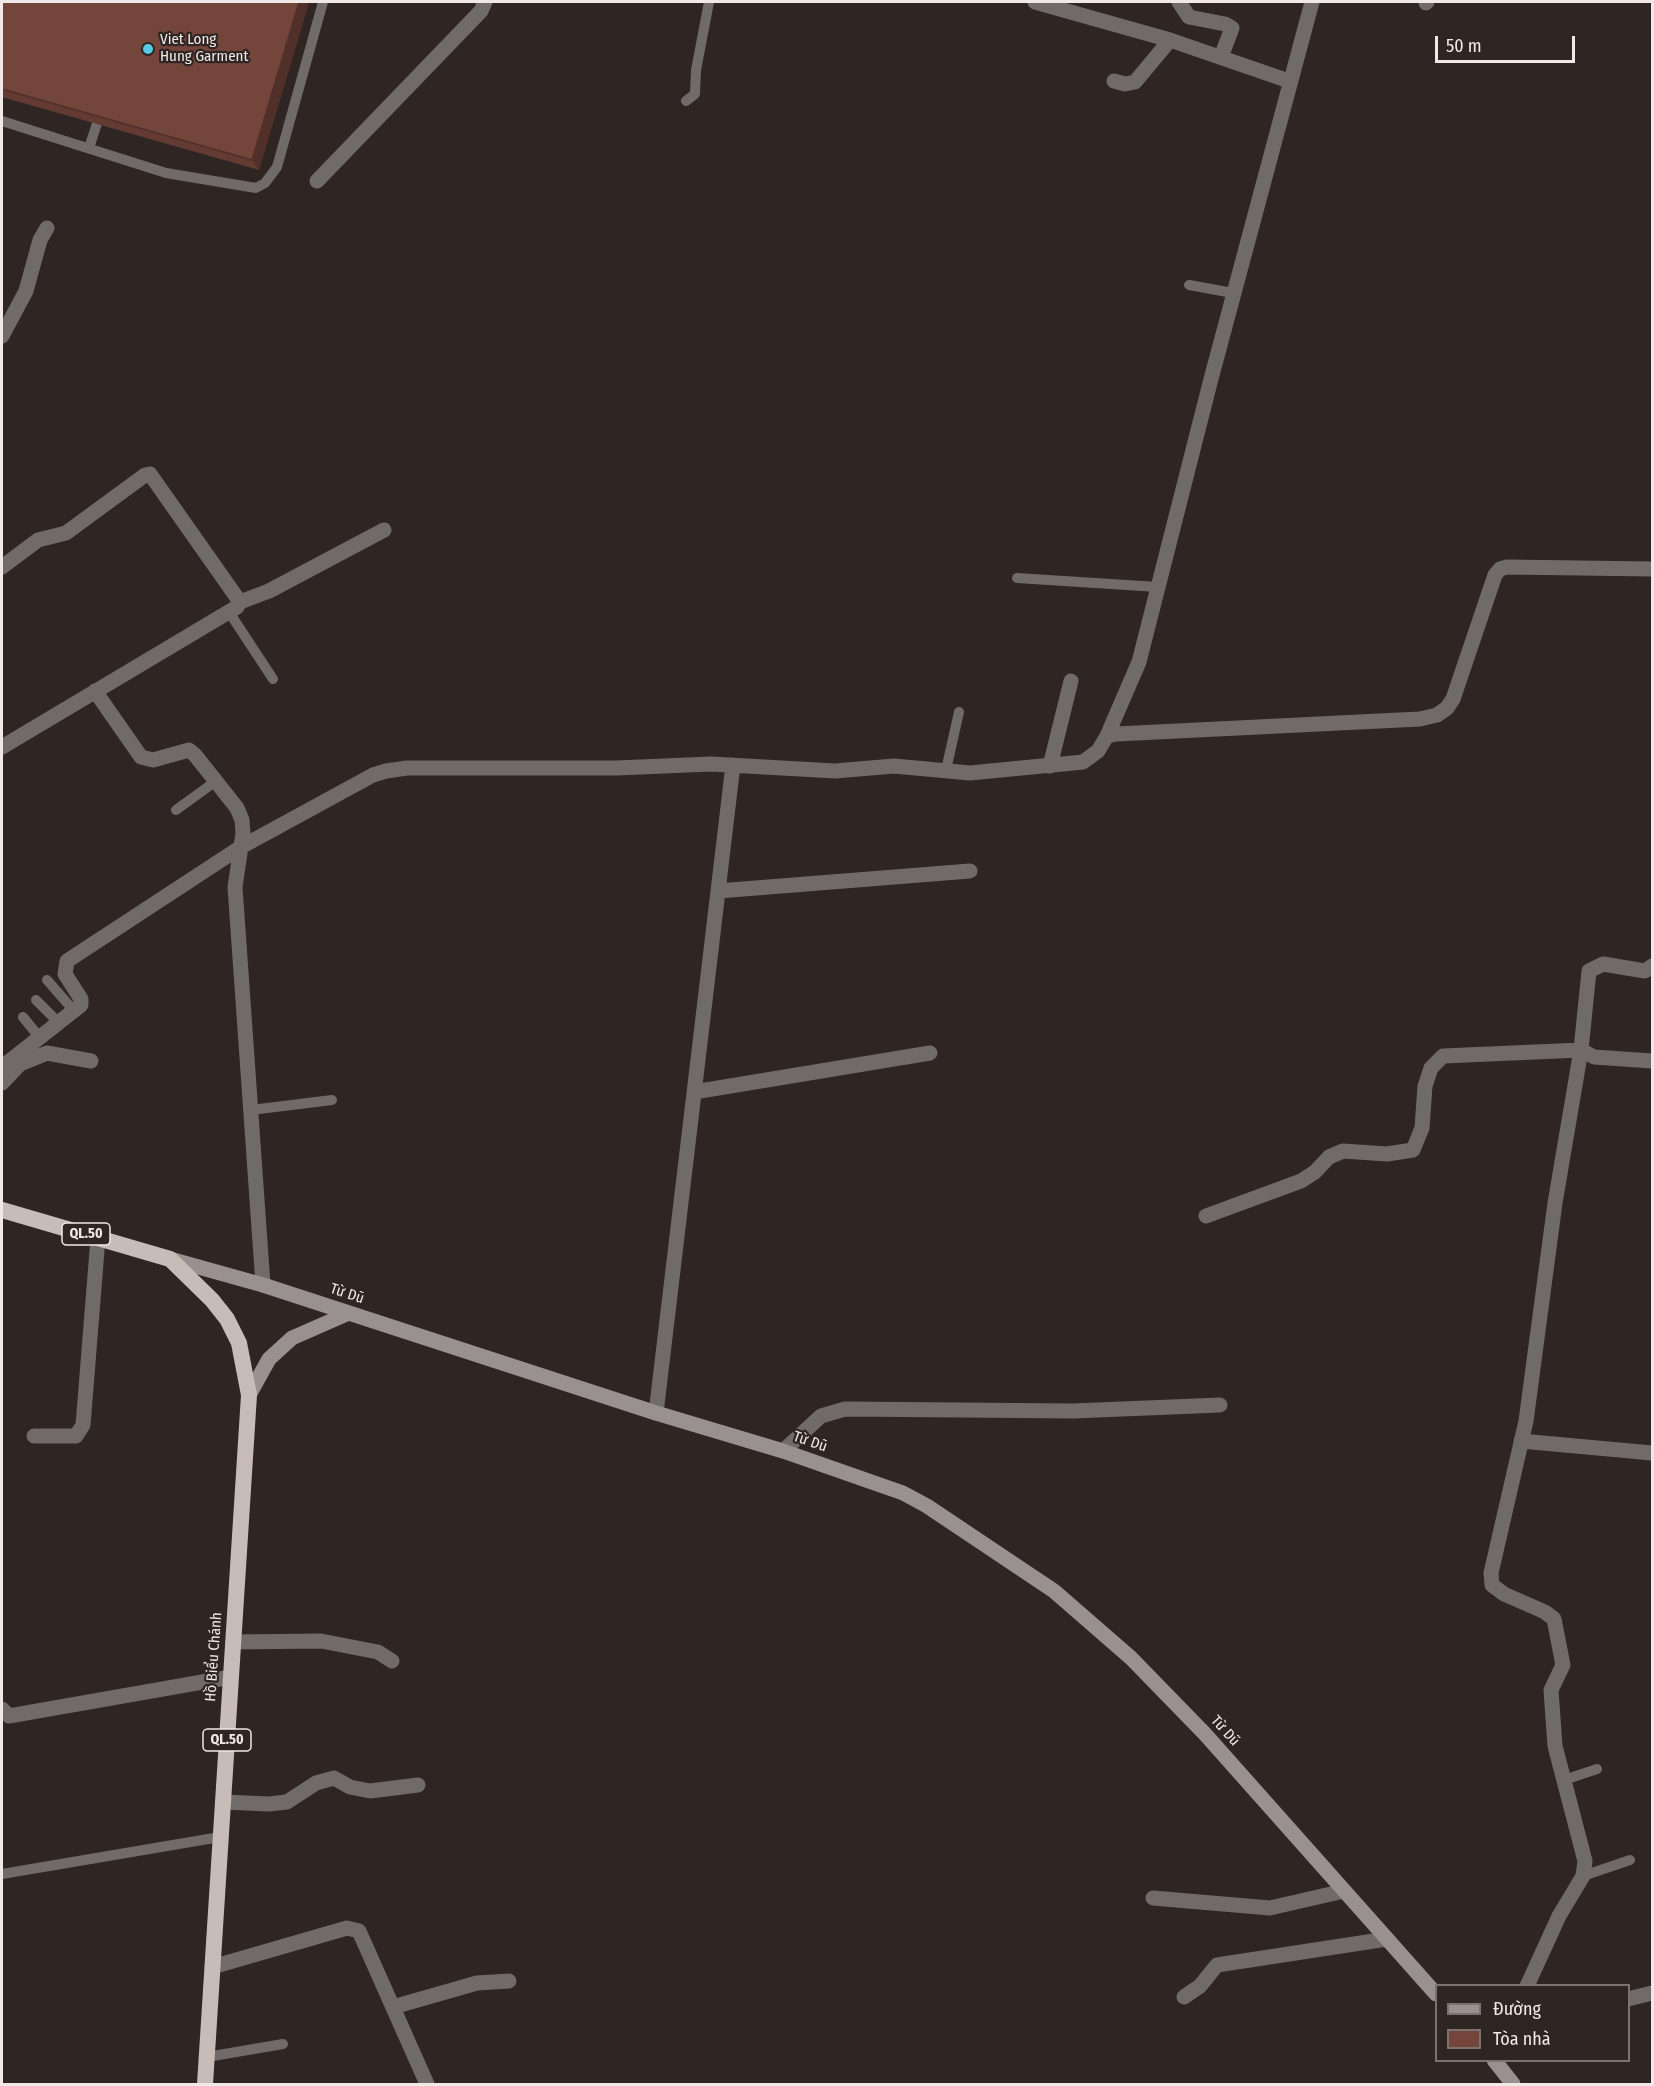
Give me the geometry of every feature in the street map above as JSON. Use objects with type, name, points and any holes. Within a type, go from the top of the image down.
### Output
[{"type":"highway","name":"Từ Dũ","points":[[2,1210],[170,1259]]},
{"type":"highway","name":"Hồ Biểu Chánh","points":[[170,1259],[227,1319],[239,1343],[249,1395],[205,2085]]},
{"type":"main road","name":"Từ Dũ","points":[[170,1259],[263,1286],[656,1413],[783,1451],[903,1493],[969,1532],[1054,1591],[1131,1658],[1205,1734],[1435,1992]]},
{"type":"main road","points":[[249,1395],[269,1359],[292,1338],[349,1313]]},
{"type":"main road","points":[[1495,2062],[1513,2085]]},
{"type":"street","points":[[317,181],[476,16],[485,2]]},
{"type":"street","points":[[1035,2],[1170,40],[1289,81]]},
{"type":"street","points":[[1179,2],[1189,17],[1225,24],[1232,28],[1221,57]]},
{"type":"street","points":[[2,1067],[60,1024],[81,1005],[81,999],[65,974],[67,961],[241,847],[373,775],[386,771],[407,768],[733,765],[807,771],[894,766],[970,772],[1083,762],[1098,751],[1117,735],[1139,662],[1233,293],[1312,2]]},
{"type":"street","points":[[1114,81],[1125,84],[1135,82],[1170,40]]},
{"type":"street","points":[[2,336],[26,291],[40,240],[47,228]]},
{"type":"street","points":[[2,567],[39,540],[66,533],[145,475],[150,474],[235,607]]},
{"type":"street","points":[[2,747],[235,607],[384,530]]},
{"type":"street","points":[[1117,735],[1420,718],[1437,715],[1447,708],[1453,699],[1495,575],[1500,569],[1507,567],[1653,569]]},
{"type":"street","points":[[1050,766],[1071,681]]},
{"type":"street","points":[[95,692],[141,757],[153,760],[189,750],[237,808],[242,820],[241,847],[235,887],[263,1286]]},
{"type":"street","points":[[656,1413],[733,765]]},
{"type":"street","points":[[718,891],[970,871]]},
{"type":"street","points":[[1528,1984],[1559,1916],[1583,1876],[1585,1861],[1555,1746],[1551,1690],[1563,1665],[1554,1619],[1545,1612],[1504,1594],[1492,1585],[1491,1573],[1521,1441],[1581,1050],[1589,972],[1603,964],[1645,971],[1653,966]]},
{"type":"street","points":[[1206,1216],[1301,1181],[1315,1172],[1329,1157],[1342,1151],[1387,1154],[1413,1150],[1422,1128],[1425,1086],[1431,1068],[1443,1056],[1581,1050],[1594,1057],[1653,1061]]},
{"type":"street","points":[[2,1083],[20,1064],[47,1053],[91,1061]]},
{"type":"street","points":[[694,1092],[930,1053]]},
{"type":"street","points":[[34,1436],[76,1436],[84,1425],[98,1238]]},
{"type":"street","points":[[783,1451],[821,1416],[845,1409],[1073,1411],[1220,1405]]},
{"type":"street","points":[[1521,1441],[1653,1453]]},
{"type":"street","points":[[233,1642],[321,1641],[378,1652],[392,1661]]},
{"type":"street","points":[[2,1709],[9,1716],[231,1677]]},
{"type":"street","points":[[223,1802],[287,1802],[316,1783],[334,1778],[350,1787],[370,1791],[418,1785]]},
{"type":"street","points":[[1153,1898],[1270,1908],[1344,1891]]},
{"type":"street","points":[[212,1967],[348,1928],[359,1931],[427,2085]]},
{"type":"street","points":[[1184,1997],[1200,1986],[1217,1965],[1387,1939]]},
{"type":"street","points":[[393,2007],[477,1983],[509,1981]]},
{"type":"street","points":[[1630,2000],[1653,1993]]},
{"type":"lane","points":[[2,121],[166,173],[256,188],[265,183],[278,167],[323,2]]},
{"type":"lane","points":[[686,101],[695,94],[696,70],[709,2]]},
{"type":"lane","points":[[89,148],[104,103]]},
{"type":"lane","points":[[1189,285],[1233,293]]},
{"type":"lane","points":[[1017,578],[1158,587]]},
{"type":"lane","points":[[235,607],[273,679]]},
{"type":"lane","points":[[946,770],[959,712]]},
{"type":"lane","points":[[176,810],[216,781]]},
{"type":"lane","points":[[47,980],[75,1012]]},
{"type":"lane","points":[[36,1000],[60,1024]]},
{"type":"lane","points":[[23,1017],[40,1038]]},
{"type":"lane","points":[[251,1110],[332,1100]]},
{"type":"lane","points":[[1564,1780],[1598,1769]]},
{"type":"lane","points":[[2,1874],[220,1837]]},
{"type":"lane","points":[[1583,1876],[1630,1860]]},
{"type":"lane","points":[[207,2057],[284,2044]]},
{"type":"building","name":"Viet Long Hung Garment","points":[[2,2],[299,2],[252,160],[2,89]]},
{"type":"place","name":"Viet Long Hung Garment","points":[[148,49]]}]
